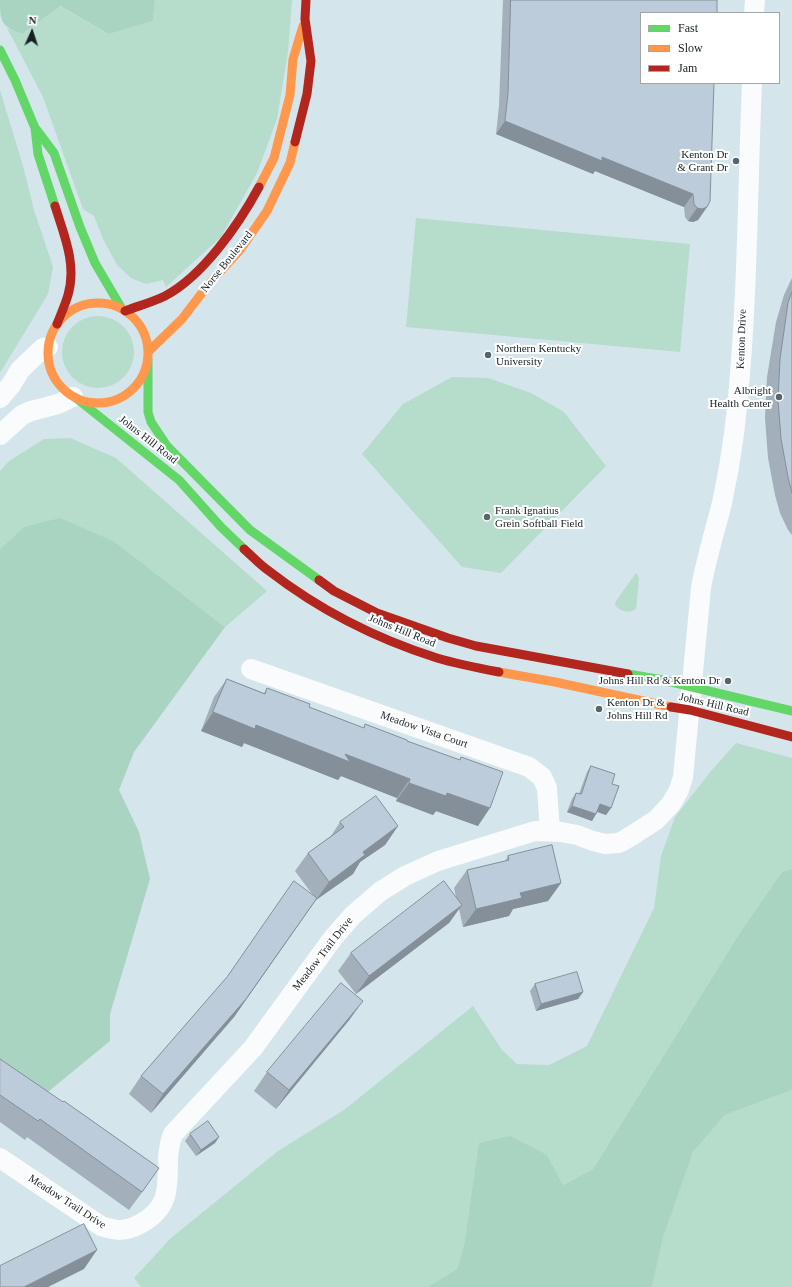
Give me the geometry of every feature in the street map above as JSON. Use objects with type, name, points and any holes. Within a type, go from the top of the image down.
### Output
[{"type":"main road","name":"Norse Boulevard","points":[[148,356],[182,319],[208,285],[240,250],[267,211],[290,163],[308,88],[311,61],[305,19],[306,0]]},
{"type":"main road","name":"Norse Boulevard","points":[[123,310],[165,296],[184,284],[196,273],[230,234],[249,205],[274,158],[290,95],[293,59],[305,19]]},
{"type":"main road","points":[[1,53],[16,80],[35,128],[38,154],[67,245],[71,265],[68,294],[57,324],[51,335],[48,347],[48,362],[53,377],[63,390],[74,397],[91,403],[107,403],[122,397],[135,388],[144,374],[148,356],[148,344],[143,330],[134,318],[123,310],[108,304],[94,303],[80,306],[67,313],[57,324]]},
{"type":"main road","points":[[35,128],[54,153],[80,227],[95,263],[123,310]]},
{"type":"main road","name":"Johns Hill Road","points":[[148,356],[148,412],[151,422],[167,446],[250,530],[334,591],[377,613],[448,638],[476,646],[625,672],[792,711]]},
{"type":"main road","name":"Johns Hill Road","points":[[74,397],[179,480],[221,527],[268,571],[309,599],[358,626],[437,658],[467,666],[555,682],[690,710],[792,737]]},
{"type":"street","points":[[754,12],[755,0]]},
{"type":"street","name":"Kenton Drive","points":[[692,687],[701,588],[705,563],[722,502],[728,473],[741,375],[752,84]]},
{"type":"street","points":[[0,398],[11,385],[20,370],[43,348],[48,347]]},
{"type":"street","points":[[0,435],[22,415],[30,411],[58,404],[74,397]]},
{"type":"street","name":"Meadow Vista Court","points":[[251,669],[529,767],[542,777],[547,788],[550,831]]},
{"type":"street","name":"Meadow Trail Drive","points":[[0,1158],[101,1226],[122,1231],[133,1228],[149,1219],[157,1213],[163,1202],[167,1188],[169,1169],[168,1152],[173,1134],[253,1048],[333,938],[353,915],[381,892],[405,876],[438,861],[535,831],[550,831],[577,835],[605,844],[619,843],[656,820],[671,804],[679,790],[683,777],[692,687]]},
{"type":"green space","points":[[0,0],[155,0],[153,21],[109,34],[60,6],[22,34],[6,26],[3,22],[0,13]]},
{"type":"green space","points":[[155,0],[292,0],[288,52],[277,119],[257,173],[221,237],[166,287],[163,280],[146,284],[131,278],[117,265],[103,239],[94,216],[83,209],[43,97],[7,28],[22,34],[59,6],[109,34],[153,21]]},
{"type":"green space","points":[[0,90],[23,166],[34,210],[53,267],[48,294],[0,373]]},
{"type":"green space","points":[[416,218],[690,244],[680,352],[406,327]]},
{"type":"green space","points":[[98,316],[118,322],[128,332],[134,352],[128,372],[118,382],[98,388],[78,382],[68,372],[62,352],[68,332],[78,322]]},
{"type":"green space","name":"Frank Ignatius Grein Softball Field","points":[[452,377],[488,378],[531,393],[564,412],[606,466],[501,573],[462,567],[362,454],[403,404]]},
{"type":"green space","points":[[70,438],[116,458],[267,591],[225,627],[115,542],[24,527],[0,549],[0,471],[9,461],[44,439]]},
{"type":"green space","points":[[60,518],[115,542],[225,627],[134,752],[119,790],[139,832],[150,879],[110,1014],[110,1041],[43,1096],[0,1067],[0,549],[24,527]]},
{"type":"green space","points":[[636,573],[639,578],[636,609],[628,612],[622,611],[615,605],[616,601]]},
{"type":"green space","points":[[736,743],[792,758],[792,869],[782,872],[743,928],[593,1169],[563,1185],[547,1155],[465,1241],[457,1269],[427,1287],[141,1287],[134,1278],[171,1238],[278,1151],[344,1110],[473,1006],[502,1050],[517,1064],[549,1065],[587,1046],[654,908],[661,856],[675,817],[711,771]]},
{"type":"green space","points":[[792,869],[792,1090],[725,1115],[693,1152],[663,1238],[652,1287],[427,1287],[457,1269],[465,1241],[479,1143],[510,1136],[547,1155],[563,1185],[593,1169],[743,928],[782,872]]},
{"type":"green space","points":[[792,1090],[792,1287],[652,1287],[663,1238],[693,1152],[725,1115]]},
{"type":"building","points":[[511,0],[717,0],[717,12],[640,12],[640,84],[714,84],[710,201],[707,207],[702,209],[697,208],[694,204],[693,194],[602,157],[602,161],[505,121],[508,93]]},
{"type":"building","points":[[792,292],[792,493],[781,439],[778,400],[780,359],[788,303]]},
{"type":"building","points":[[227,679],[265,694],[267,688],[310,704],[309,707],[364,728],[365,724],[460,760],[461,757],[503,772],[490,808],[447,793],[446,796],[409,783],[410,779],[345,754],[350,762],[256,725],[255,729],[213,712]]},
{"type":"building","points":[[591,766],[615,774],[612,784],[619,786],[611,808],[600,804],[596,814],[572,806],[576,793],[581,794]]},
{"type":"building","points":[[376,796],[398,826],[363,852],[365,855],[329,882],[308,853],[344,827],[340,822]]},
{"type":"building","points":[[552,845],[561,883],[520,893],[522,898],[476,909],[467,870],[509,860],[508,856]]},
{"type":"building","points":[[294,881],[317,898],[246,999],[163,1094],[141,1076],[227,977]]},
{"type":"building","points":[[444,881],[462,905],[369,976],[351,953]]},
{"type":"building","points":[[577,972],[583,992],[541,1004],[535,984]]},
{"type":"building","points":[[341,983],[363,1001],[289,1090],[267,1072]]},
{"type":"building","points":[[0,1059],[63,1102],[64,1101],[159,1168],[142,1192],[40,1119],[38,1121],[0,1095]]},
{"type":"building","points":[[208,1121],[219,1137],[201,1150],[190,1134]]},
{"type":"building","points":[[84,1224],[97,1250],[24,1287],[0,1287],[0,1266]]},
{"type":"traffic: fast","points":[[0,50],[15,80],[35,128],[38,154],[55,206]]},
{"type":"traffic: fast","points":[[36,129],[54,153],[80,227],[95,263],[122,309]]},
{"type":"traffic: fast","points":[[148,359],[148,412],[151,422],[167,446],[250,530],[319,580]]},
{"type":"traffic: fast","points":[[76,398],[179,480],[221,527],[244,549]]},
{"type":"traffic: fast","points":[[628,674],[663,680],[792,711]]},
{"type":"traffic: slow","points":[[259,187],[274,158],[290,95],[293,59],[303,26]]},
{"type":"traffic: slow","points":[[148,352],[182,319],[208,285],[240,250],[267,211],[290,163],[295,142]]},
{"type":"traffic: slow","points":[[98,303],[108,304],[126,311],[140,325],[147,343],[148,353],[147,363],[140,381],[126,395],[108,402],[98,403],[88,402],[70,395],[56,381],[49,363],[48,353],[49,343],[56,325],[70,311],[88,304],[98,303]]},
{"type":"traffic: slow","points":[[499,672],[555,682],[671,707]]},
{"type":"traffic: jam","points":[[295,142],[307,94],[311,61],[305,19],[306,0]]},
{"type":"traffic: jam","points":[[125,311],[165,296],[193,276],[219,248],[241,217],[259,187]]},
{"type":"traffic: jam","points":[[55,206],[68,250],[71,272],[68,295],[57,324]]},
{"type":"traffic: jam","points":[[244,549],[266,569],[288,585],[307,598],[349,622],[392,642],[437,658],[499,672]]},
{"type":"traffic: jam","points":[[319,580],[334,591],[377,613],[448,638],[476,646],[628,674]]},
{"type":"traffic: jam","points":[[671,707],[690,710],[792,737]]},
{"type":"place","name":"Kenton Dr & Grant Dr","points":[[736,161]]},
{"type":"place","name":"Northern Kentucky University","points":[[488,355]]},
{"type":"place","name":"Albright Health Center","points":[[779,397]]},
{"type":"place","name":"Frank Ignatius Grein Softball Field","points":[[487,517]]},
{"type":"place","name":"Johns Hill Rd & Kenton Dr","points":[[728,681]]},
{"type":"place","name":"Kenton Dr & Johns Hill Rd","points":[[599,709]]}]
